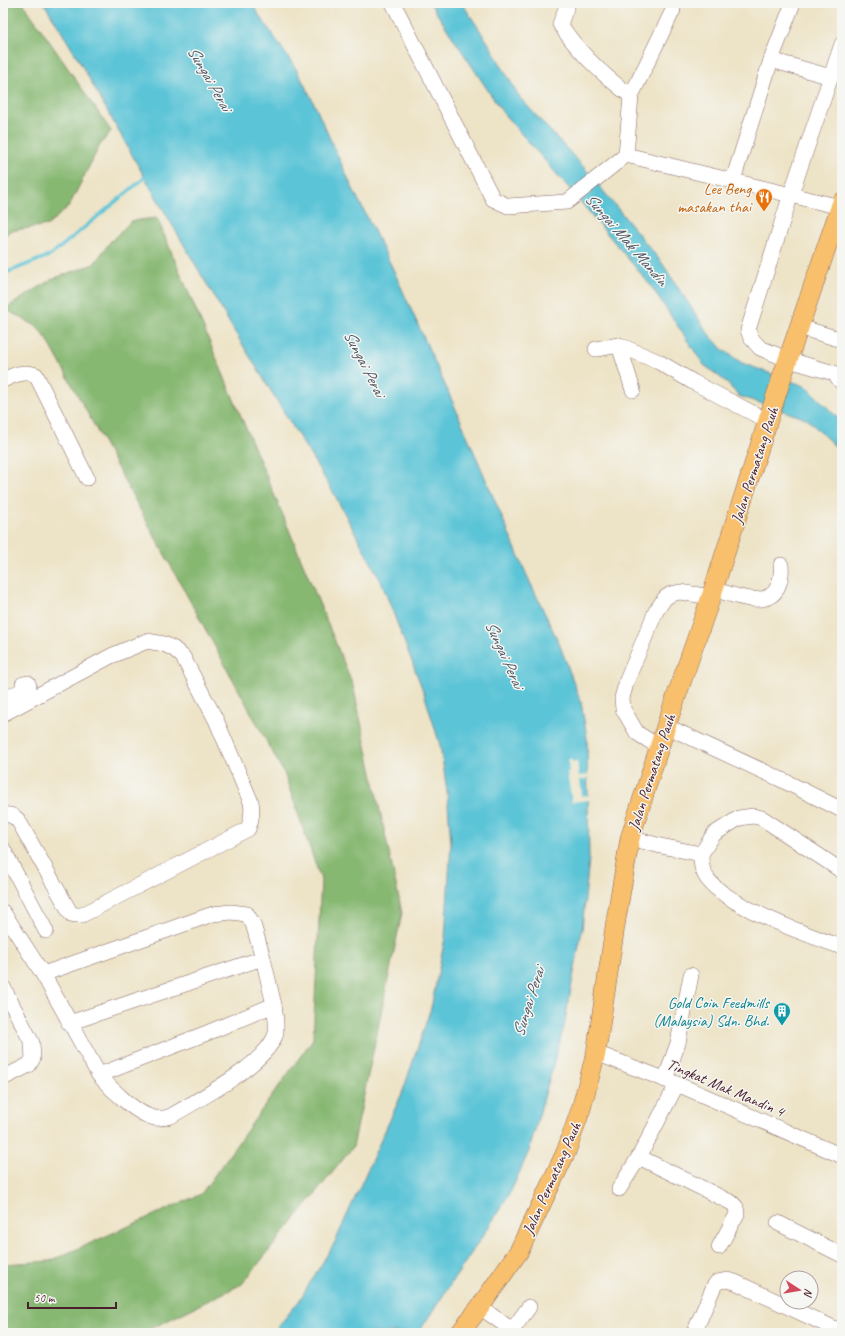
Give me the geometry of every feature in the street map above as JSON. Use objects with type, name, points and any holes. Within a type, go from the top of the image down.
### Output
[{"type":"main road","name":"Jalan Permatang Pauh","points":[[460,1333],[519,1251],[566,1152],[582,1108],[596,1053],[630,838],[659,746],[712,593],[782,377],[800,327],[837,235],[841,205]]},
{"type":"street","points":[[393,3],[492,200],[508,206],[567,202],[626,155],[631,96],[673,10]]},
{"type":"street","points":[[568,3],[560,24],[570,39],[612,82],[631,96]]},
{"type":"street","points":[[733,180],[771,60],[793,3]]},
{"type":"street","points":[[842,44],[791,194],[748,330],[751,338],[760,348],[789,360],[834,373],[842,383]]},
{"type":"street","points":[[771,60],[831,77]]},
{"type":"street","points":[[626,155],[841,205]]},
{"type":"street","points":[[800,327],[842,340]]},
{"type":"street","points":[[619,344],[633,390]]},
{"type":"street","points":[[596,349],[619,344],[658,362],[693,382],[769,419]]},
{"type":"street","points":[[3,380],[22,373],[36,375],[87,478]]},
{"type":"street","points":[[659,746],[637,733],[623,709],[622,698],[656,611],[665,598],[671,594],[680,592],[712,593],[759,600],[773,594],[777,590],[782,576],[781,565]]},
{"type":"street","points":[[3,714],[111,656],[147,640],[164,644],[174,649],[183,657],[216,720],[251,802],[252,820],[248,829],[82,915],[76,916],[71,914],[18,820],[11,815],[7,814],[3,816]]},
{"type":"street","points":[[3,699],[26,689],[29,686],[28,683],[23,684]]},
{"type":"street","points":[[666,726],[782,780],[842,810]]},
{"type":"street","points":[[842,871],[762,818],[754,816],[739,818],[714,834],[701,854],[701,864],[705,875],[713,885],[730,898],[764,916],[809,936],[842,947]]},
{"type":"street","points":[[630,838],[701,854]]},
{"type":"street","points":[[3,849],[46,931]]},
{"type":"street","points":[[3,912],[43,974],[99,1075],[112,1089],[143,1114],[161,1119],[171,1116],[240,1074],[265,1051],[276,1034],[274,1005],[263,958],[252,924],[247,914],[231,912],[214,914],[43,974]]},
{"type":"street","points":[[69,1023],[263,958]]},
{"type":"street","points":[[619,1189],[638,1157],[671,1082],[691,975]]},
{"type":"street","points":[[3,987],[32,1043],[33,1058],[29,1065],[3,1078]]},
{"type":"street","points":[[99,1075],[214,1031],[274,1005]]},
{"type":"street","name":"Tingkat Mak Mandin 4","points":[[596,1053],[671,1082],[842,1156]]},
{"type":"street","points":[[638,1157],[732,1203],[736,1207],[737,1214],[719,1247]]},
{"type":"street","points":[[778,1222],[842,1255]]},
{"type":"street","points":[[694,1333],[714,1286],[717,1282],[727,1280],[735,1282],[842,1332]]},
{"type":"street","points":[[480,1307],[511,1331],[529,1307]]},
{"type":"green space","points":[[3,3],[23,3],[111,131],[100,145],[69,206],[48,225],[10,231],[3,237]]},
{"type":"green space","points":[[157,218],[353,685],[402,913],[353,1147],[242,1284],[142,1333],[3,1333],[3,1264],[50,1261],[201,1194],[313,1039],[321,880],[284,773],[47,339],[36,326],[5,309],[52,279],[94,264],[110,242],[131,221]]},
{"type":"water","name":"Sungai Perai","points":[[44,3],[251,3],[296,69],[311,97],[352,187],[392,267],[454,405],[528,578],[559,643],[581,702],[587,738],[589,858],[582,930],[564,1026],[529,1151],[511,1191],[418,1333],[273,1333],[299,1301],[335,1242],[403,1091],[431,1008],[445,938],[451,843],[447,791],[440,745],[424,693],[381,581],[333,492],[233,329],[145,178],[77,57]]},
{"type":"water","name":"Sungai Mak Mandin","points":[[430,3],[462,3],[489,44],[520,98],[587,171],[662,263],[708,333],[722,349],[742,363],[807,387],[842,422],[842,453],[807,419],[739,396],[725,381],[704,365],[651,286],[569,188],[503,113]]},
{"type":"pier","points":[[568,760],[572,760],[572,763],[577,762],[579,776],[588,775],[589,778],[580,780],[582,796],[589,795],[589,800],[572,802],[567,772],[569,772]]},
{"type":"waterway","points":[[3,274],[51,255],[148,175]]},
{"type":"place","name":"Lee Beng masakan thai","points":[[764,212]]},
{"type":"place","name":"Gold Coin Feedmills (Malaysia) Sdn. Bhd.","points":[[782,1026]]}]
